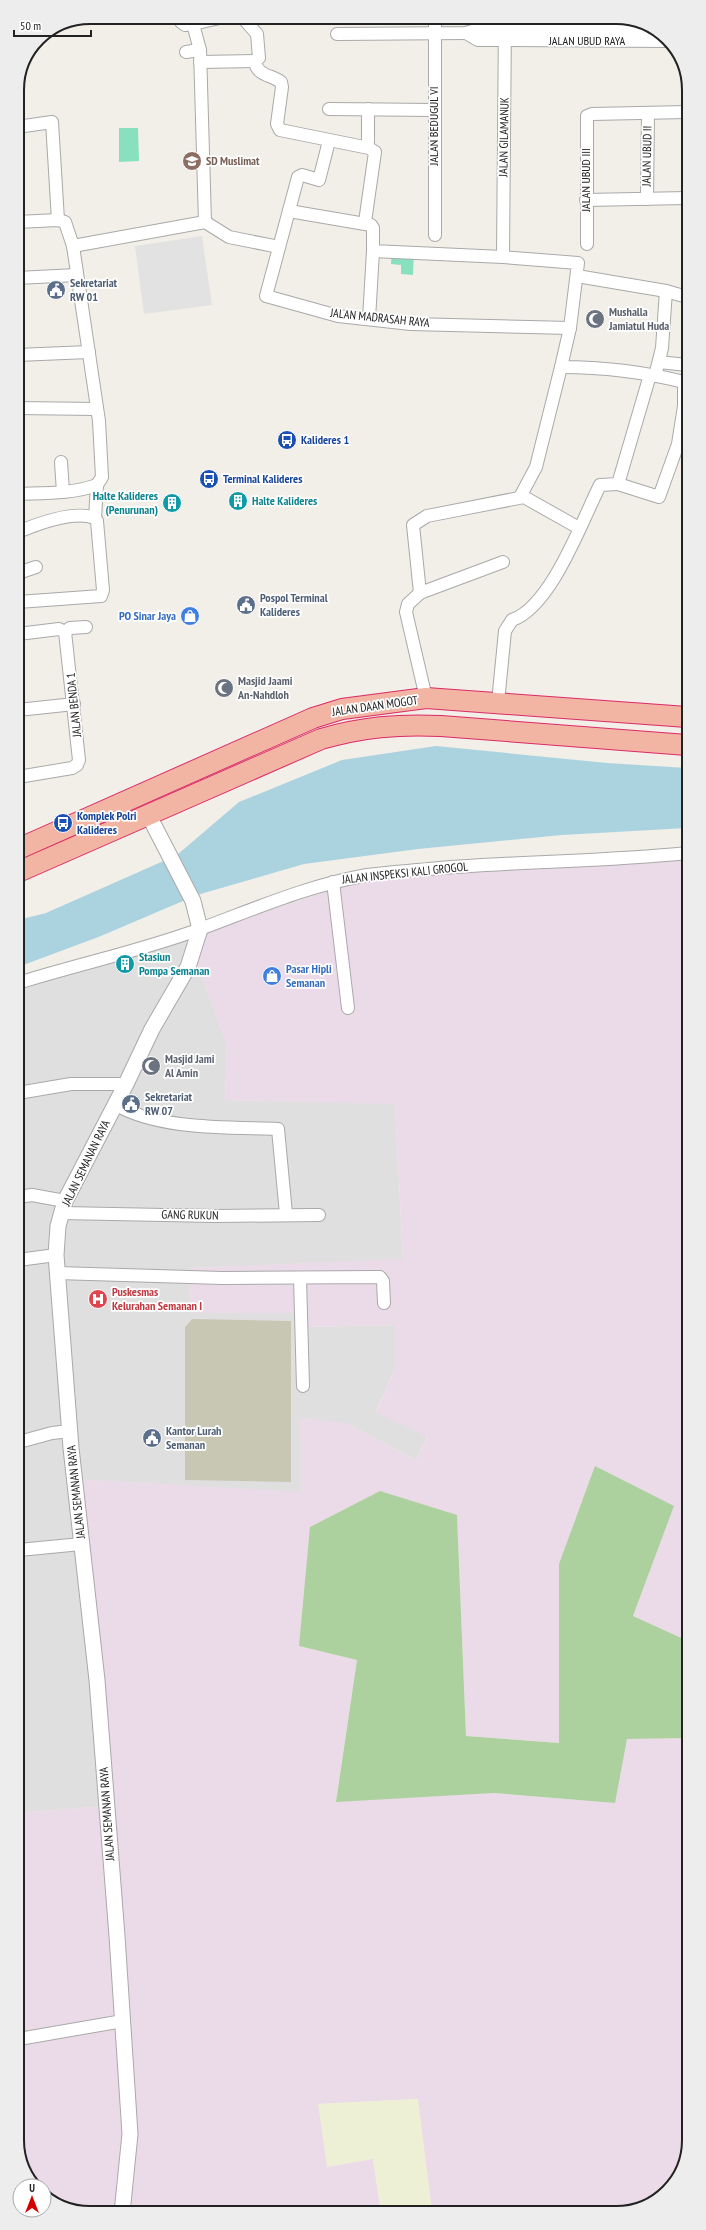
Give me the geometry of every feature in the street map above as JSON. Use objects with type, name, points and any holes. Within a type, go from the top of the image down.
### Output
[{"type":"highway","name":"JALAN DAAN MOGOT","points":[[24,846],[313,718],[336,713],[426,698],[498,702],[682,717]]},
{"type":"highway","points":[[321,739],[336,713],[348,722],[370,727]]},
{"type":"highway","name":"JALAN DAAN MOGOT","points":[[24,869],[321,739],[370,727],[406,725],[441,726],[682,745]]},
{"type":"street","points":[[184,24],[193,24],[200,56],[205,222]]},
{"type":"street","points":[[248,24],[257,34],[259,58],[255,61]]},
{"type":"street","name":"JALAN BEDUGUL VI","points":[[435,24],[435,236]]},
{"type":"street","points":[[336,34],[435,34],[466,33],[480,29],[505,29]]},
{"type":"street","name":"JALAN UBUD RAYA","points":[[505,29],[643,30]]},
{"type":"street","name":"JALAN UBUD RAYA","points":[[505,29],[660,40]]},
{"type":"street","name":"JALAN GILAMANUK","points":[[503,257],[505,29]]},
{"type":"street","points":[[186,52],[200,56],[255,61]]},
{"type":"street","points":[[255,61],[258,71],[281,82],[277,124],[280,130],[369,148],[375,152],[364,222]]},
{"type":"street","points":[[329,109],[434,110]]},
{"type":"street","points":[[368,109],[368,142]]},
{"type":"street","points":[[648,113],[682,112]]},
{"type":"street","name":"JALAN UBUD III","points":[[587,244],[587,116],[592,114],[648,113]]},
{"type":"street","name":"JALAN UBUD II","points":[[647,199],[648,113]]},
{"type":"street","points":[[24,126],[52,122],[58,220]]},
{"type":"street","points":[[73,246],[205,222],[229,237],[279,247],[298,177],[302,176],[316,181],[320,178],[329,141]]},
{"type":"street","points":[[586,200],[682,198]]},
{"type":"street","points":[[289,211],[364,222],[371,225],[373,228],[373,251],[369,319]]},
{"type":"street","points":[[24,222],[58,220],[65,222],[73,246],[76,275],[97,409],[102,477],[97,485],[95,518],[97,521],[103,595],[39,602],[24,602]]},
{"type":"street","name":"JALAN MADRASAH RAYA","points":[[279,247],[266,296],[338,316],[412,324],[570,328]]},
{"type":"street","points":[[373,251],[503,257],[578,263],[570,328],[561,367],[536,467],[520,497]]},
{"type":"street","points":[[24,278],[76,275]]},
{"type":"street","points":[[577,276],[666,291],[682,296]]},
{"type":"street","points":[[618,484],[652,375],[659,362],[666,291]]},
{"type":"street","points":[[24,355],[89,352]]},
{"type":"street","points":[[659,362],[682,364]]},
{"type":"street","points":[[561,367],[610,370],[652,375],[682,382]]},
{"type":"street","points":[[24,408],[97,409]]},
{"type":"street","points":[[498,702],[505,631],[512,620],[522,617],[553,582],[600,485],[618,484],[659,497],[678,444],[682,419]]},
{"type":"street","points":[[61,462],[64,492]]},
{"type":"street","points":[[24,494],[64,492],[97,485]]},
{"type":"street","points":[[420,593],[413,525],[427,516],[520,497],[529,500],[579,528]]},
{"type":"street","points":[[24,529],[41,522],[77,516],[95,518]]},
{"type":"street","points":[[426,698],[406,612],[408,604],[420,593],[503,562]]},
{"type":"street","points":[[24,571],[36,567]]},
{"type":"street","points":[[24,633],[59,630],[65,632],[70,628],[86,627]]},
{"type":"street","name":"JALAN BENDA 1","points":[[24,776],[72,768],[77,765],[79,760],[65,632]]},
{"type":"street","points":[[24,709],[74,704]]},
{"type":"street","points":[[148,814],[193,901],[200,929]]},
{"type":"street","name":"JALAN INSPEKSI KALI GROGOL","points":[[24,981],[200,929],[296,892],[333,882],[370,875],[457,867],[639,858],[682,854]]},
{"type":"street","points":[[333,882],[348,1008]]},
{"type":"street","name":"JALAN SEMANAN RAYA","points":[[123,2206],[130,2134],[123,2020],[97,1680],[81,1544],[70,1431],[56,1255],[58,1226],[64,1207],[152,1029],[188,966],[200,929]]},
{"type":"street","points":[[24,1092],[71,1084],[126,1084]]},
{"type":"street","points":[[115,1104],[150,1119],[207,1126],[278,1129],[286,1214]]},
{"type":"street","name":"GANG RUKUN","points":[[24,1196],[32,1195],[64,1207],[215,1216],[286,1214],[318,1215]]},
{"type":"street","points":[[24,1259],[56,1255]]},
{"type":"street","points":[[57,1273],[300,1279],[380,1277],[383,1280],[384,1303]]},
{"type":"street","points":[[300,1279],[303,1386]]},
{"type":"street","points":[[24,1441],[52,1433],[70,1431]]},
{"type":"street","points":[[24,1550],[81,1544]]},
{"type":"street","points":[[24,2039],[84,2026],[123,2020]]},
{"type":"shaded area","points":[[202,236],[212,305],[144,314],[135,246]]},
{"type":"shaded area","points":[[682,851],[682,1638],[633,1616],[674,1506],[559,1564],[559,1743],[466,1736],[457,1515],[299,1646],[357,1660],[336,1801],[494,1793],[614,1803],[627,1739],[682,1738],[681,2153],[675,2169],[660,2190],[653,2195],[633,2204],[616,2206],[431,2206],[417,2099],[318,2104],[373,2159],[380,2206],[85,2206],[65,2201],[52,2193],[52,2178],[36,2178],[26,2157],[24,2140],[24,1813],[105,1806],[73,1479],[301,1492],[300,1418],[346,1423],[416,1460],[428,1437],[376,1412],[395,1369],[395,1325],[302,1327],[301,1313],[191,1313],[189,1268],[403,1259],[395,1104],[225,1100],[227,1045],[188,937],[352,883]]},
{"type":"shaded area","points":[[188,937],[227,1045],[225,1100],[395,1103],[403,1260],[189,1268],[191,1312],[301,1313],[303,1327],[396,1325],[395,1369],[376,1411],[428,1436],[416,1460],[346,1423],[301,1493],[73,1479],[106,1806],[24,1813],[24,989],[115,956]]},
{"type":"shaded area","points":[[192,1319],[291,1321],[291,1482],[185,1480],[185,1327]]},
{"type":"shaded area","points":[[418,2099],[431,2206],[380,2206],[373,2159],[327,2167],[318,2104]]},
{"type":"green space","points":[[119,128],[138,128],[139,161],[119,162]]},
{"type":"green space","points":[[392,251],[414,252],[413,275],[401,274],[401,265],[391,264]]},
{"type":"green space","points":[[595,1466],[674,1506],[633,1616],[682,1638],[682,1738],[627,1739],[615,1803],[494,1793],[336,1802],[357,1660],[299,1646],[310,1527],[380,1491],[457,1515],[466,1736],[559,1743],[559,1564]]},
{"type":"water","points":[[436,746],[607,763],[682,768],[682,828],[562,835],[418,849],[304,864],[197,895],[101,936],[24,965],[24,918],[46,913],[177,855],[239,802],[342,760]]},
{"type":"place","name":"SD Muslimat","points":[[192,161]]},
{"type":"place","name":"Sekretariat RW 01","points":[[56,290]]},
{"type":"place","name":"Mushalla Jamiatul Huda","points":[[595,319]]},
{"type":"place","name":"Kalideres 1","points":[[287,440]]},
{"type":"place","name":"Terminal Kalideres","points":[[209,479]]},
{"type":"place","name":"Halte Kalideres","points":[[238,501]]},
{"type":"place","name":"Halte Kalideres (Penurunan)","points":[[172,503]]},
{"type":"place","name":"Pospol Terminal Kalideres","points":[[246,605]]},
{"type":"place","name":"PO Sinar Jaya","points":[[190,616]]},
{"type":"place","name":"Masjid Jaami An-Nahdloh","points":[[224,688]]},
{"type":"place","name":"Komplek Polri Kalideres","points":[[63,823]]},
{"type":"place","name":"Stasiun Pompa Semanan","points":[[125,964]]},
{"type":"place","name":"Pasar Hipli Semanan","points":[[272,976]]},
{"type":"place","name":"Masjid Jami Al Amin","points":[[151,1066]]},
{"type":"place","name":"Sekretariat RW 07","points":[[131,1104]]},
{"type":"place","name":"Puskesmas Kelurahan Semanan I","points":[[98,1299]]},
{"type":"place","name":"Kantor Lurah Semanan","points":[[152,1438]]}]
